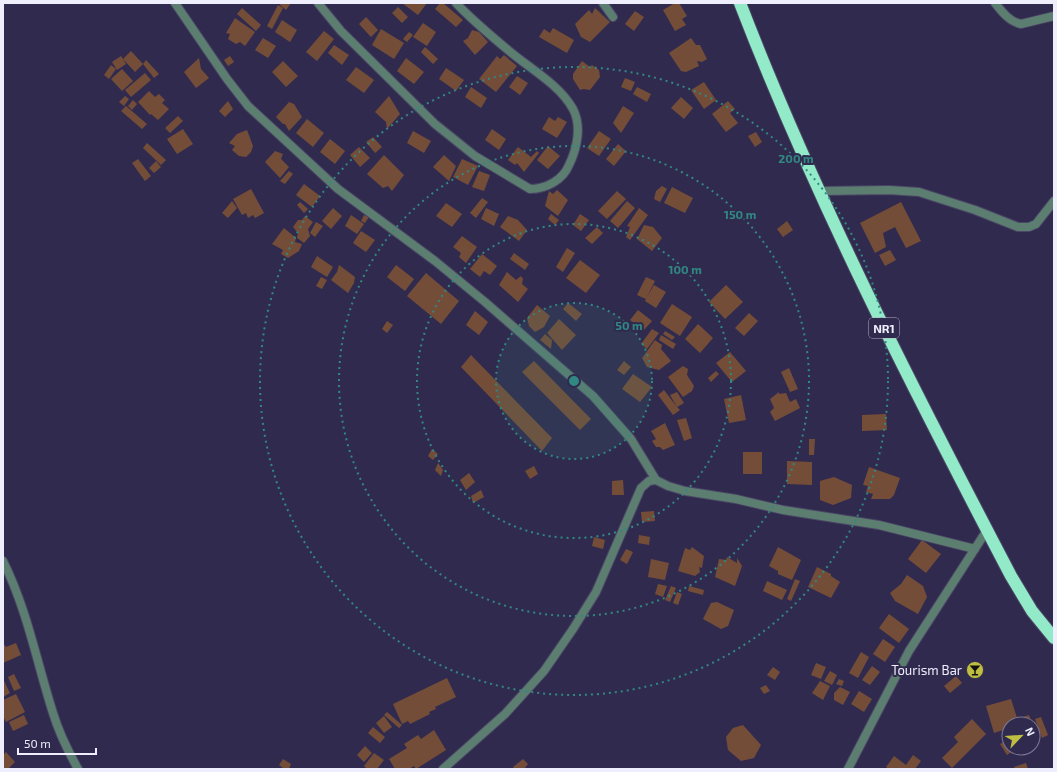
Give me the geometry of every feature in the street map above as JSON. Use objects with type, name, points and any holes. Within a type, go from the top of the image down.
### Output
[{"type":"highway","name":"NR1","points":[[740,3],[790,126],[878,316],[987,530],[1025,600],[1039,621],[1054,638]]},
{"type":"street","points":[[175,3],[236,92],[253,111],[338,190],[434,261],[485,302],[592,396],[631,439],[656,480],[681,490],[736,499],[783,510],[879,525],[974,549]]},
{"type":"street","points":[[318,3],[341,31],[381,71],[458,143],[475,156],[530,189],[538,189],[548,186],[556,181],[568,168],[574,157],[577,146],[577,134],[576,119],[573,110],[557,90],[508,51],[456,3]]},
{"type":"street","points":[[604,3],[612,17]]},
{"type":"street","points":[[995,3],[1007,17],[1016,23],[1021,24],[1054,16]]},
{"type":"street","points":[[820,192],[881,190],[918,192],[975,210],[1018,227],[1029,227],[1036,224],[1054,201]]},
{"type":"street","points":[[444,769],[505,714],[540,677],[596,592],[641,488],[649,481],[656,480]]},
{"type":"street","points":[[848,769],[909,651],[987,530]]},
{"type":"street","points":[[3,561],[31,638],[53,714],[61,736],[78,769]]},
{"type":"building","points":[[281,3],[291,3],[286,10],[280,5]]},
{"type":"building","points":[[402,3],[427,3],[418,15]]},
{"type":"building","points":[[440,3],[443,3],[463,20],[456,27],[435,9]]},
{"type":"building","points":[[675,3],[679,3],[687,16],[682,19],[686,25],[675,31],[663,10]]},
{"type":"building","points":[[278,5],[283,8],[272,29],[267,26]]},
{"type":"building","points":[[398,7],[408,17],[402,23],[392,13]]},
{"type":"building","points":[[242,8],[261,25],[256,31],[237,14]]},
{"type":"building","points":[[595,8],[610,22],[590,42],[581,37],[575,24],[589,10],[592,14]]},
{"type":"building","points":[[635,11],[644,17],[634,31],[625,24]]},
{"type":"building","points":[[366,17],[378,30],[371,37],[359,24]]},
{"type":"building","points":[[235,18],[255,32],[245,46],[240,42],[236,44],[228,39],[230,34],[226,33]]},
{"type":"building","points":[[282,20],[297,30],[290,42],[275,32]]},
{"type":"building","points":[[423,23],[436,32],[427,46],[413,37]]},
{"type":"building","points":[[553,28],[574,40],[567,53],[539,37],[544,29],[550,33]]},
{"type":"building","points":[[381,29],[404,43],[394,59],[372,45]]},
{"type":"building","points":[[472,30],[479,32],[488,42],[475,55],[463,41],[468,38]]},
{"type":"building","points":[[324,31],[334,39],[317,61],[306,52]]},
{"type":"building","points":[[409,32],[413,35],[407,42],[403,39]]},
{"type":"building","points":[[263,38],[276,46],[268,58],[255,50]]},
{"type":"building","points":[[691,38],[696,45],[700,45],[707,59],[702,62],[697,61],[699,66],[686,72],[681,71],[669,53]]},
{"type":"building","points":[[334,45],[349,55],[342,65],[328,53]]},
{"type":"building","points":[[425,47],[438,59],[433,64],[421,52]]},
{"type":"building","points":[[131,51],[143,64],[135,72],[123,59]]},
{"type":"building","points":[[504,55],[517,66],[496,92],[479,79],[497,56],[500,59]]},
{"type":"building","points":[[121,56],[126,64],[117,70],[112,62]]},
{"type":"building","points":[[230,56],[234,62],[228,66],[224,60]]},
{"type":"building","points":[[199,58],[201,69],[209,78],[196,88],[184,72]]},
{"type":"building","points":[[406,58],[424,72],[414,84],[397,71]]},
{"type":"building","points":[[146,60],[159,74],[154,78],[143,64]]},
{"type":"building","points":[[283,61],[298,76],[286,87],[272,72]]},
{"type":"building","points":[[582,61],[590,67],[592,65],[599,70],[600,77],[590,90],[580,90],[573,79],[573,74]]},
{"type":"building","points":[[111,65],[116,69],[109,79],[104,75]]},
{"type":"building","points":[[356,67],[374,80],[364,93],[346,80]]},
{"type":"building","points":[[446,68],[464,80],[456,91],[439,79]]},
{"type":"building","points":[[122,69],[133,81],[122,91],[111,79]]},
{"type":"building","points":[[145,73],[151,80],[131,97],[125,90]]},
{"type":"building","points":[[517,76],[528,83],[520,95],[509,87]]},
{"type":"building","points":[[625,78],[635,82],[631,91],[621,87]]},
{"type":"building","points":[[704,82],[716,100],[704,109],[691,90]]},
{"type":"building","points":[[471,87],[487,98],[481,108],[465,97]]},
{"type":"building","points":[[637,87],[651,94],[647,102],[633,94]]},
{"type":"building","points":[[149,91],[155,97],[159,94],[165,100],[150,115],[138,102]]},
{"type":"building","points":[[125,96],[129,99],[124,106],[119,102]]},
{"type":"building","points":[[389,96],[400,114],[387,129],[386,122],[375,112]]},
{"type":"building","points":[[681,97],[693,108],[684,119],[671,108]]},
{"type":"building","points":[[133,100],[137,104],[132,110],[128,106]]},
{"type":"building","points":[[228,101],[233,109],[225,117],[219,111]]},
{"type":"building","points":[[728,101],[735,109],[730,113],[738,123],[726,132],[712,114]]},
{"type":"building","points":[[289,102],[294,104],[302,117],[289,131],[285,124],[283,124],[276,117]]},
{"type":"building","points":[[162,103],[169,109],[158,120],[151,114]]},
{"type":"building","points":[[126,106],[147,124],[142,129],[121,111]]},
{"type":"building","points":[[623,106],[634,113],[621,133],[613,123]]},
{"type":"building","points":[[178,116],[183,121],[170,133],[165,128]]},
{"type":"building","points":[[549,117],[555,121],[558,117],[567,122],[557,138],[542,129]]},
{"type":"building","points":[[307,119],[324,133],[313,147],[296,133]]},
{"type":"building","points":[[183,129],[193,144],[177,154],[167,139]]},
{"type":"building","points":[[492,129],[506,139],[499,150],[485,140]]},
{"type":"building","points":[[247,130],[253,146],[251,152],[246,157],[239,156],[232,150],[235,146],[229,143],[237,134]]},
{"type":"building","points":[[413,131],[431,141],[424,153],[407,143]]},
{"type":"building","points":[[599,131],[611,139],[599,156],[587,148]]},
{"type":"building","points":[[756,132],[762,142],[755,147],[748,136]]},
{"type":"building","points":[[373,137],[382,147],[375,153],[366,142]]},
{"type":"building","points":[[330,139],[345,151],[335,164],[320,152]]},
{"type":"building","points":[[147,143],[166,160],[161,165],[143,148]]},
{"type":"building","points":[[618,144],[626,151],[614,166],[606,159]]},
{"type":"building","points":[[548,146],[560,156],[548,169],[537,160]]},
{"type":"building","points":[[359,147],[370,158],[360,167],[350,155]]},
{"type":"building","points":[[518,147],[531,157],[537,151],[539,153],[524,172],[517,163],[515,165],[508,160]]},
{"type":"building","points":[[275,151],[283,154],[281,159],[289,167],[280,178],[265,162]]},
{"type":"building","points":[[384,155],[404,175],[392,191],[388,186],[383,188],[367,174]]},
{"type":"building","points":[[444,155],[456,166],[449,181],[433,167]]},
{"type":"building","points":[[138,159],[151,176],[145,181],[132,163]]},
{"type":"building","points":[[462,159],[478,166],[468,185],[453,177]]},
{"type":"building","points":[[156,161],[161,167],[154,173],[149,168]]},
{"type":"building","points":[[289,171],[293,174],[285,184],[280,181]]},
{"type":"building","points":[[479,171],[490,175],[484,191],[472,187]]},
{"type":"building","points":[[304,184],[320,196],[312,207],[296,195]]},
{"type":"building","points":[[662,186],[667,189],[660,202],[654,199],[656,191]]},
{"type":"building","points":[[672,187],[693,198],[685,213],[664,203]]},
{"type":"building","points":[[251,189],[264,213],[255,218],[253,215],[248,218],[246,213],[242,215],[233,199]]},
{"type":"building","points":[[557,190],[568,200],[558,216],[545,206],[549,191],[553,194]]},
{"type":"building","points":[[617,191],[626,199],[607,219],[598,211]]},
{"type":"building","points":[[482,198],[488,202],[476,218],[470,213]]},
{"type":"building","points":[[232,201],[237,208],[228,218],[222,213]]},
{"type":"building","points":[[627,201],[635,208],[618,228],[610,221]]},
{"type":"building","points":[[300,202],[308,209],[304,213],[297,205]]},
{"type":"building","points":[[901,202],[921,241],[906,248],[895,227],[883,233],[886,247],[875,253],[860,223]]},
{"type":"building","points":[[446,203],[462,214],[452,227],[436,216]]},
{"type":"building","points":[[333,208],[342,216],[331,229],[322,221]]},
{"type":"building","points":[[486,208],[499,214],[494,226],[481,219]]},
{"type":"building","points":[[639,208],[648,215],[630,240],[626,237],[630,227],[627,226]]},
{"type":"building","points":[[551,214],[559,220],[555,225],[548,219]]},
{"type":"building","points":[[580,214],[589,220],[581,231],[573,225]]},
{"type":"building","points":[[351,215],[364,224],[357,234],[345,226]]},
{"type":"building","points":[[364,215],[369,217],[365,223],[361,221]]},
{"type":"building","points":[[305,216],[313,222],[308,229],[310,236],[304,243],[297,238],[298,233],[293,227],[298,220],[302,220]]},
{"type":"building","points":[[508,216],[518,220],[527,230],[519,241],[500,227]]},
{"type":"building","points":[[787,221],[793,230],[783,237],[777,229]]},
{"type":"building","points":[[316,222],[323,226],[315,237],[310,233]]},
{"type":"building","points":[[644,225],[653,227],[662,238],[652,251],[637,239]]},
{"type":"building","points":[[597,227],[603,233],[592,244],[585,238]]},
{"type":"building","points":[[284,228],[296,238],[295,242],[302,244],[299,251],[288,258],[281,254],[283,250],[272,244]]},
{"type":"building","points":[[361,231],[375,240],[366,252],[353,243]]},
{"type":"building","points":[[462,236],[477,247],[466,263],[459,257],[461,253],[453,247]]},
{"type":"building","points":[[567,248],[575,253],[563,272],[556,267]]},
{"type":"building","points":[[890,250],[896,260],[885,266],[879,255]]},
{"type":"building","points":[[514,253],[529,264],[525,270],[510,259]]},
{"type":"building","points":[[482,254],[497,266],[490,275],[484,271],[480,277],[470,269]]},
{"type":"building","points":[[317,256],[333,267],[327,277],[311,267]]},
{"type":"building","points":[[580,260],[600,275],[586,293],[566,278]]},
{"type":"building","points":[[339,265],[355,277],[354,283],[348,293],[331,280],[337,272]]},
{"type":"building","points":[[396,265],[414,279],[405,291],[387,277]]},
{"type":"building","points":[[507,272],[516,280],[521,276],[523,279],[522,284],[528,289],[518,302],[499,285]]},
{"type":"building","points":[[426,273],[459,301],[441,324],[407,296]]},
{"type":"building","points":[[321,277],[327,280],[322,289],[316,286]]},
{"type":"building","points":[[646,277],[655,281],[647,297],[654,285],[666,292],[656,308],[645,301],[646,299],[637,295]]},
{"type":"building","points":[[726,285],[743,302],[725,319],[709,302]]},
{"type":"building","points":[[568,303],[582,314],[576,321],[563,309]]},
{"type":"building","points":[[672,304],[692,317],[680,336],[660,323]]},
{"type":"building","points":[[537,305],[550,316],[544,327],[535,332],[529,326],[527,318]]},
{"type":"building","points":[[638,310],[652,321],[643,331],[630,320]]},
{"type":"building","points":[[475,311],[488,322],[479,335],[466,325]]},
{"type":"building","points":[[749,313],[758,321],[744,336],[735,328]]},
{"type":"building","points":[[559,319],[576,335],[562,350],[547,333]]},
{"type":"building","points":[[387,321],[393,325],[387,333],[382,329]]},
{"type":"building","points":[[698,324],[713,338],[700,353],[685,339]]},
{"type":"building","points":[[652,329],[659,333],[647,349],[641,344]]},
{"type":"building","points":[[665,331],[675,337],[672,340],[663,334]]},
{"type":"building","points":[[545,334],[552,340],[551,349],[540,340]]},
{"type":"building","points":[[661,335],[676,344],[673,349],[659,340]]},
{"type":"building","points":[[655,340],[662,345],[661,349],[671,361],[659,370],[647,367],[642,358]]},
{"type":"building","points":[[730,352],[746,371],[732,382],[716,363]]},
{"type":"building","points":[[471,355],[552,438],[542,451],[461,367]]},
{"type":"building","points":[[534,361],[591,419],[580,430],[522,372]]},
{"type":"building","points":[[624,361],[631,367],[624,375],[617,370]]},
{"type":"building","points":[[683,366],[688,369],[687,375],[694,386],[692,391],[683,397],[668,377]]},
{"type":"building","points":[[789,368],[798,389],[790,392],[781,372]]},
{"type":"building","points":[[716,371],[719,374],[711,382],[708,378]]},
{"type":"building","points":[[633,374],[652,387],[640,402],[622,389]]},
{"type":"building","points":[[664,390],[680,410],[673,415],[658,395]]},
{"type":"building","points":[[677,392],[684,403],[677,407],[670,395]]},
{"type":"building","points":[[779,392],[779,394],[786,393],[790,402],[796,399],[800,408],[775,421],[770,412],[774,408],[770,399]]},
{"type":"building","points":[[741,395],[746,420],[729,423],[724,399]]},
{"type":"building","points":[[886,414],[887,430],[862,431],[862,415]]},
{"type":"building","points":[[686,418],[692,438],[684,441],[677,420]]},
{"type":"building","points":[[665,423],[675,445],[663,450],[660,447],[656,447],[652,441],[656,439],[651,431]]},
{"type":"building","points":[[809,439],[815,439],[814,455],[809,455]]},
{"type":"building","points":[[432,449],[438,454],[433,460],[428,456]]},
{"type":"building","points":[[743,452],[762,452],[762,474],[743,474]]},
{"type":"building","points":[[787,461],[812,462],[812,485],[787,484]]},
{"type":"building","points":[[438,463],[443,470],[441,476],[435,470]]},
{"type":"building","points":[[534,466],[538,474],[530,479],[525,471]]},
{"type":"building","points":[[869,467],[900,478],[894,495],[890,499],[871,499],[873,494],[866,492],[868,486],[863,485]]},
{"type":"building","points":[[469,473],[475,482],[466,490],[460,480]]},
{"type":"building","points":[[834,477],[852,485],[851,498],[833,505],[820,500],[820,481]]},
{"type":"building","points":[[623,480],[624,495],[612,495],[612,481]]},
{"type":"building","points":[[481,490],[484,497],[473,503],[471,496]]},
{"type":"building","points":[[654,511],[655,521],[642,522],[641,512]]},
{"type":"building","points":[[639,535],[650,537],[649,545],[638,543]]},
{"type":"building","points":[[594,537],[605,540],[603,549],[592,546]]},
{"type":"building","points":[[922,540],[941,554],[926,573],[908,559]]},
{"type":"building","points":[[692,547],[704,556],[702,568],[699,567],[700,572],[695,576],[678,571],[685,548],[690,550]]},
{"type":"building","points":[[778,547],[801,560],[792,580],[778,574],[778,571],[769,566]]},
{"type":"building","points":[[626,549],[633,552],[627,564],[620,560]]},
{"type":"building","points":[[727,557],[737,563],[737,558],[742,566],[735,586],[715,577],[719,559],[726,560]]},
{"type":"building","points":[[651,559],[669,563],[665,580],[648,577]]},
{"type":"building","points":[[817,567],[831,574],[831,576],[840,582],[831,598],[808,587]]},
{"type":"building","points":[[907,575],[923,586],[927,597],[918,614],[895,601],[890,593],[901,584]]},
{"type":"building","points":[[795,579],[800,581],[791,601],[787,599]]},
{"type":"building","points":[[767,581],[787,590],[782,600],[763,591]]},
{"type":"building","points":[[658,584],[667,586],[663,597],[655,594]]},
{"type":"building","points":[[671,586],[676,588],[670,602],[665,600]]},
{"type":"building","points":[[689,586],[704,590],[703,595],[688,591]]},
{"type":"building","points":[[677,592],[682,594],[678,605],[673,603]]},
{"type":"building","points":[[717,602],[734,610],[728,626],[721,629],[703,619],[711,603]]},
{"type":"building","points":[[889,614],[909,629],[899,643],[879,628]]},
{"type":"building","points":[[883,639],[895,647],[885,662],[873,654]]},
{"type":"building","points":[[3,643],[6,647],[16,643],[21,655],[3,663]]},
{"type":"building","points":[[861,652],[869,657],[858,678],[849,673]]},
{"type":"building","points":[[816,663],[826,667],[821,679],[811,675]]},
{"type":"building","points":[[872,666],[880,672],[870,685],[862,680]]},
{"type":"building","points":[[773,667],[780,672],[775,680],[767,675]]},
{"type":"building","points":[[830,671],[837,675],[832,685],[824,681]]},
{"type":"building","points":[[14,674],[21,688],[14,691],[8,677]]},
{"type":"building","points":[[956,676],[962,683],[950,693],[944,686]]},
{"type":"building","points":[[447,678],[456,697],[435,707],[436,709],[429,712],[430,714],[410,724],[408,721],[402,724],[393,704]]},
{"type":"building","points":[[3,679],[10,693],[3,697]]},
{"type":"building","points":[[839,679],[844,681],[842,686],[836,684]]},
{"type":"building","points":[[820,681],[830,686],[823,700],[812,693]]},
{"type":"building","points":[[766,685],[770,691],[764,694],[760,688]]},
{"type":"building","points":[[840,687],[850,692],[843,705],[834,700],[834,693]]},
{"type":"building","points":[[859,691],[872,699],[864,712],[851,704]]},
{"type":"building","points":[[16,694],[25,712],[6,722],[3,716],[3,700]]},
{"type":"building","points":[[1011,699],[1016,716],[1001,716],[1001,731],[994,733],[986,706]]},
{"type":"building","points":[[387,712],[402,725],[399,728],[384,715]]},
{"type":"building","points":[[24,715],[28,724],[13,731],[9,722]]},
{"type":"building","points":[[384,716],[392,727],[384,733],[376,723]]},
{"type":"building","points":[[1041,717],[1048,735],[1042,738],[1041,735]]},
{"type":"building","points":[[972,719],[986,734],[952,768],[942,758],[958,742],[954,737]]},
{"type":"building","points":[[743,725],[761,745],[754,758],[741,761],[728,750],[726,737],[733,728]]},
{"type":"building","points":[[373,727],[385,737],[380,743],[368,733]]},
{"type":"building","points":[[434,730],[446,750],[416,769],[414,766],[409,769],[395,769],[389,759],[407,748],[404,744],[418,735],[421,739]]},
{"type":"building","points":[[365,746],[372,753],[364,762],[357,755]]},
{"type":"building","points":[[6,752],[15,762],[8,769],[3,769],[3,755]]},
{"type":"building","points":[[374,753],[384,760],[377,769],[367,769],[364,766]]},
{"type":"building","points":[[913,755],[921,761],[915,769],[889,769],[886,767],[894,756],[906,765]]},
{"type":"building","points":[[283,759],[291,764],[289,769],[284,769],[279,765]]},
{"type":"building","points":[[523,759],[528,764],[524,769],[515,769],[513,767]]},
{"type":"building","points":[[1026,763],[1028,769],[1015,769],[1014,767]]},
{"type":"place","name":"Tourism Bar","points":[[975,670]]}]
